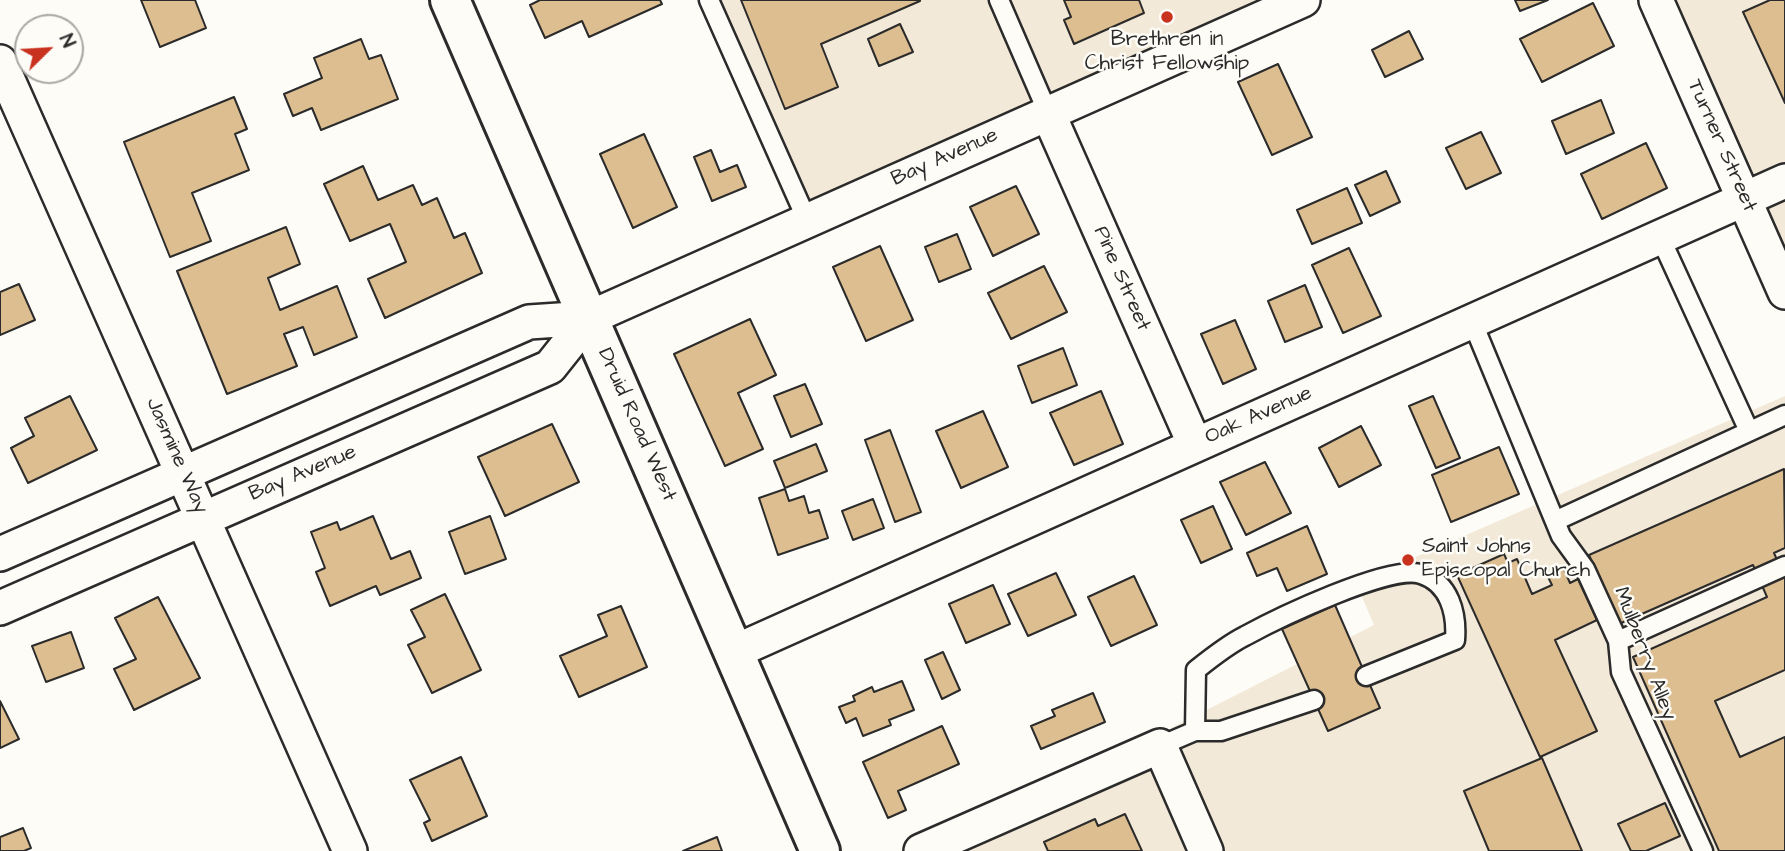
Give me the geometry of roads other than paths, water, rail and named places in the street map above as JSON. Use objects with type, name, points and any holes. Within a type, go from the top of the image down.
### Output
[{"type":"street","name":"Druid Road West","points":[[450,0],[820,851]]},
{"type":"street","name":"Bay Avenue","points":[[0,554],[183,471],[529,322],[589,318],[1303,0]]},
{"type":"street","name":"Turner Street","points":[[1656,0],[1785,292]]},
{"type":"street","name":"Jasmine Way","points":[[0,62],[350,851]]},
{"type":"street","name":"Pine Street","points":[[1048,113],[1195,445]]},
{"type":"street","name":"Oak Avenue","points":[[734,652],[1785,181]]},
{"type":"street","name":"Bay Avenue","points":[[0,608],[550,367],[589,318]]},
{"type":"street","points":[[921,851],[1160,746],[1206,851]]},
{"type":"lane","points":[[709,0],[807,220]]},
{"type":"lane","points":[[999,0],[1048,113]]},
{"type":"lane","points":[[1660,237],[1749,431]]},
{"type":"lane","name":"Mulberry Alley","points":[[1472,321],[1561,536],[1586,569],[1618,641],[1621,672],[1703,851]]},
{"type":"lane","points":[[1555,521],[1785,415]]},
{"type":"lane","points":[[1618,641],[1785,566]]},
{"type":"lane","points":[[1195,731],[1196,670],[1243,637],[1365,582],[1407,573],[1421,574],[1446,593],[1454,608],[1455,640],[1366,676]]},
{"type":"lane","points":[[1160,746],[1195,731],[1221,731],[1314,700]]},
{"type":"place","name":"Brethren in Christ Fellowship","points":[[1167,17]]},
{"type":"place","name":"Saint Johns Episcopal Church","points":[[1408,560]]}]
